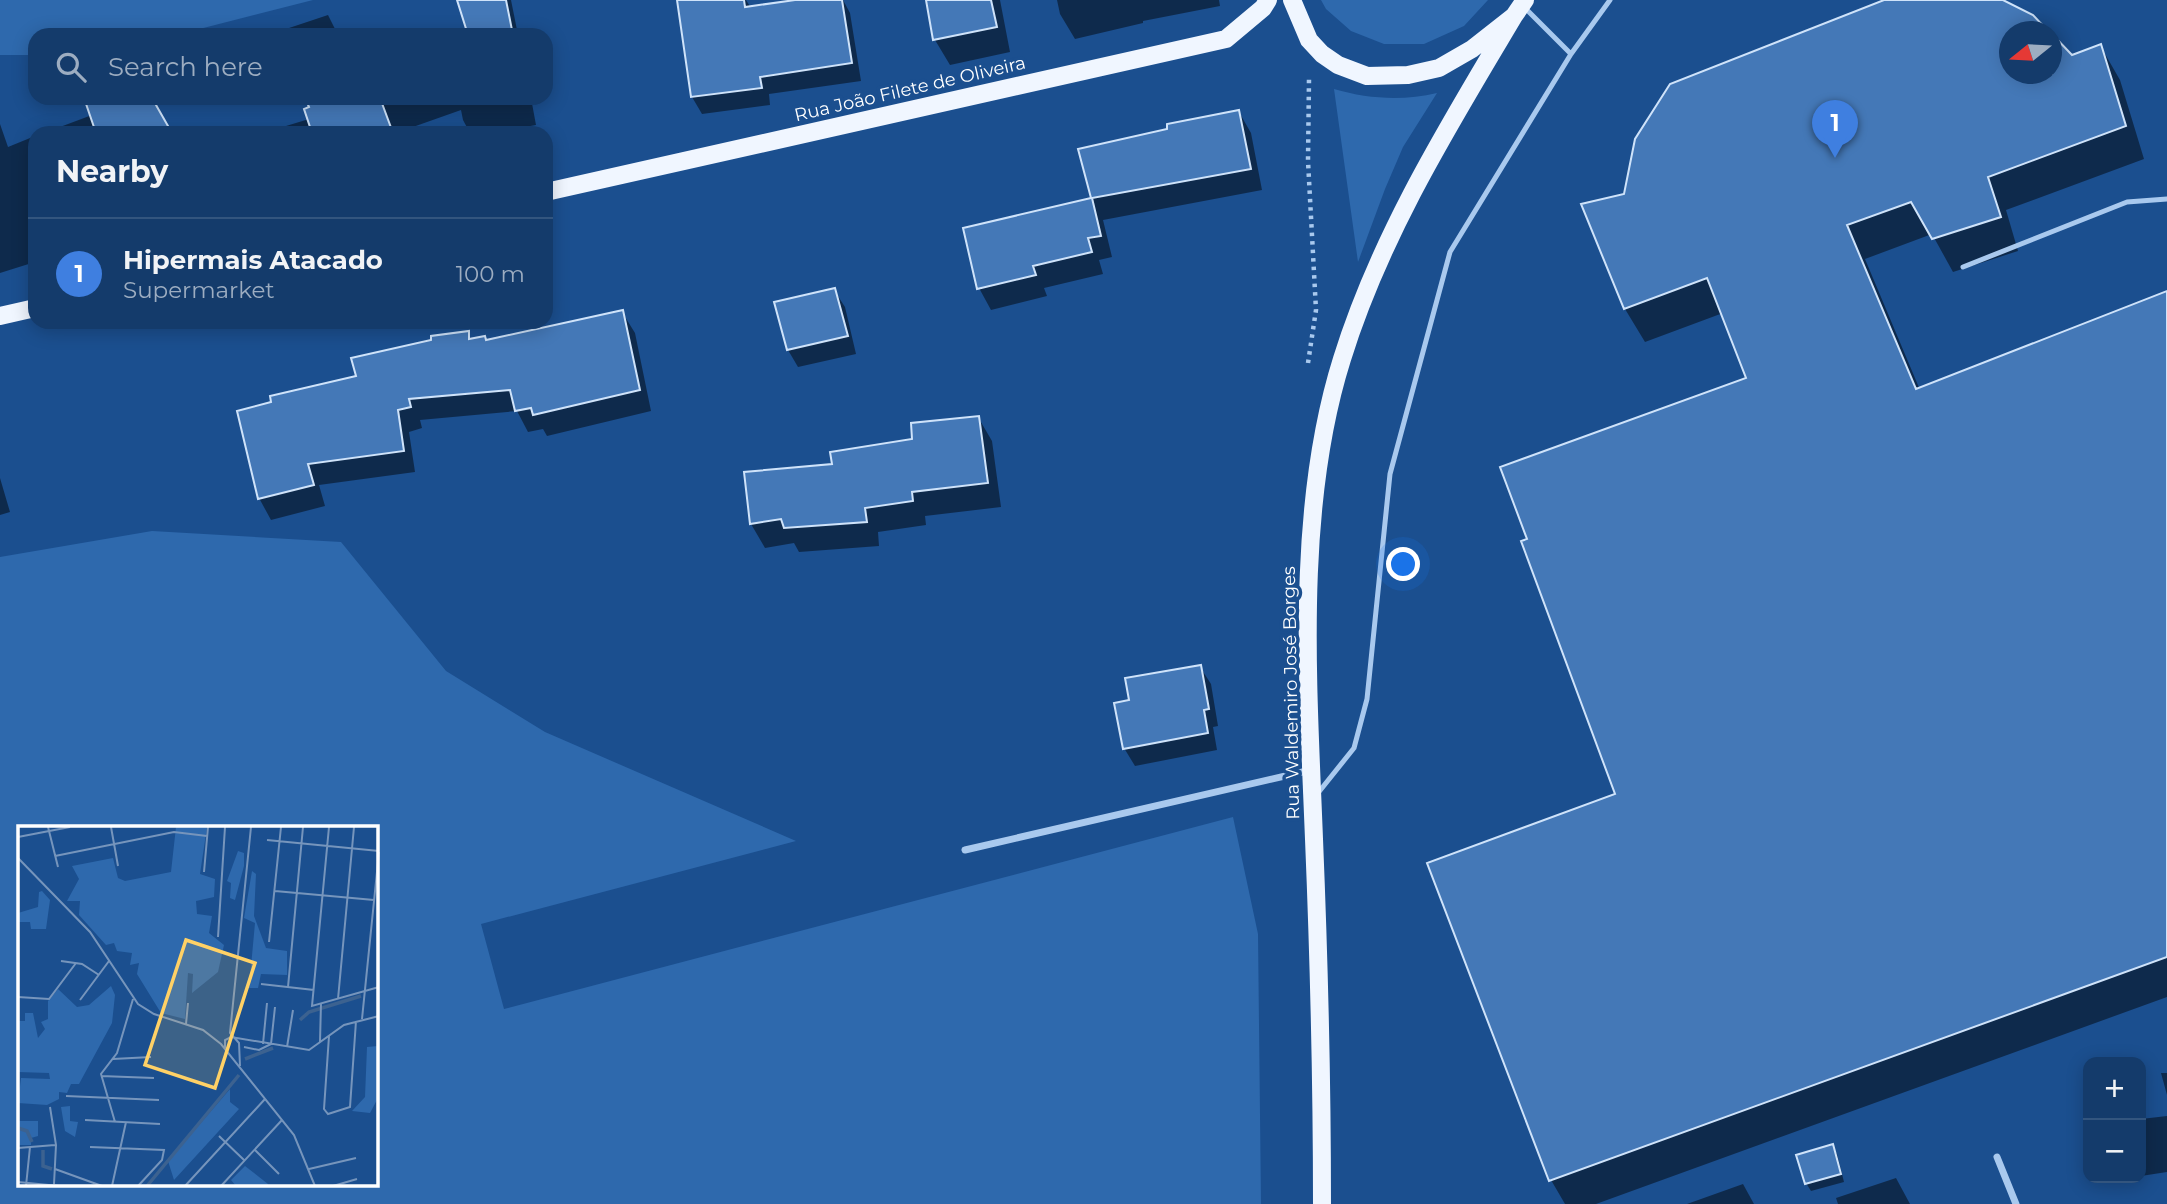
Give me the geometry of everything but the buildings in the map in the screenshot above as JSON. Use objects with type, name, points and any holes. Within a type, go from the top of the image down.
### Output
[{"type":"main road","name":"Rua João Filete de Oliveira","points":[[553,190],[1226,39],[1263,8],[1268,0]]},
{"type":"main road","points":[[1292,0],[1309,40],[1322,54],[1338,65],[1367,76],[1408,75],[1439,68],[1472,49],[1520,7]]},
{"type":"main road","name":"Rua Waldemiro José Borges","points":[[1322,1204],[1308,655],[1311,551],[1325,429],[1342,358],[1372,278],[1446,131],[1520,7]]},
{"type":"main road","points":[[0,316],[28,310]]},
{"type":"street","points":[[965,850],[1311,770]]},
{"type":"street","points":[[1997,1157],[2016,1204]]},
{"type":"lane","points":[[1312,801],[1354,748],[1367,699],[1390,474],[1450,252],[1571,54],[1610,0]]},
{"type":"lane","points":[[1520,7],[1571,54]]},
{"type":"lane","points":[[1963,267],[2127,202],[2167,199]]},
{"type":"path","points":[[1308,364],[1316,310],[1308,161],[1309,40]]},
{"type":"shaded area","points":[[0,0],[313,0],[203,28],[28,28],[28,55],[0,55]]},
{"type":"shaded area","points":[[1321,0],[1488,0],[1464,26],[1424,44],[1384,44],[1351,31],[1326,9]]},
{"type":"shaded area","points":[[1334,89],[1385,98],[1437,93],[1403,147],[1358,262]]},
{"type":"shaded area","points":[[152,531],[341,542],[446,671],[545,732],[796,841],[481,924],[504,1009],[1233,817],[1258,934],[1261,1204],[0,1204],[0,557]]},
{"type":"place","name":"Hipermais Atacado","points":[[1835,158]]}]
